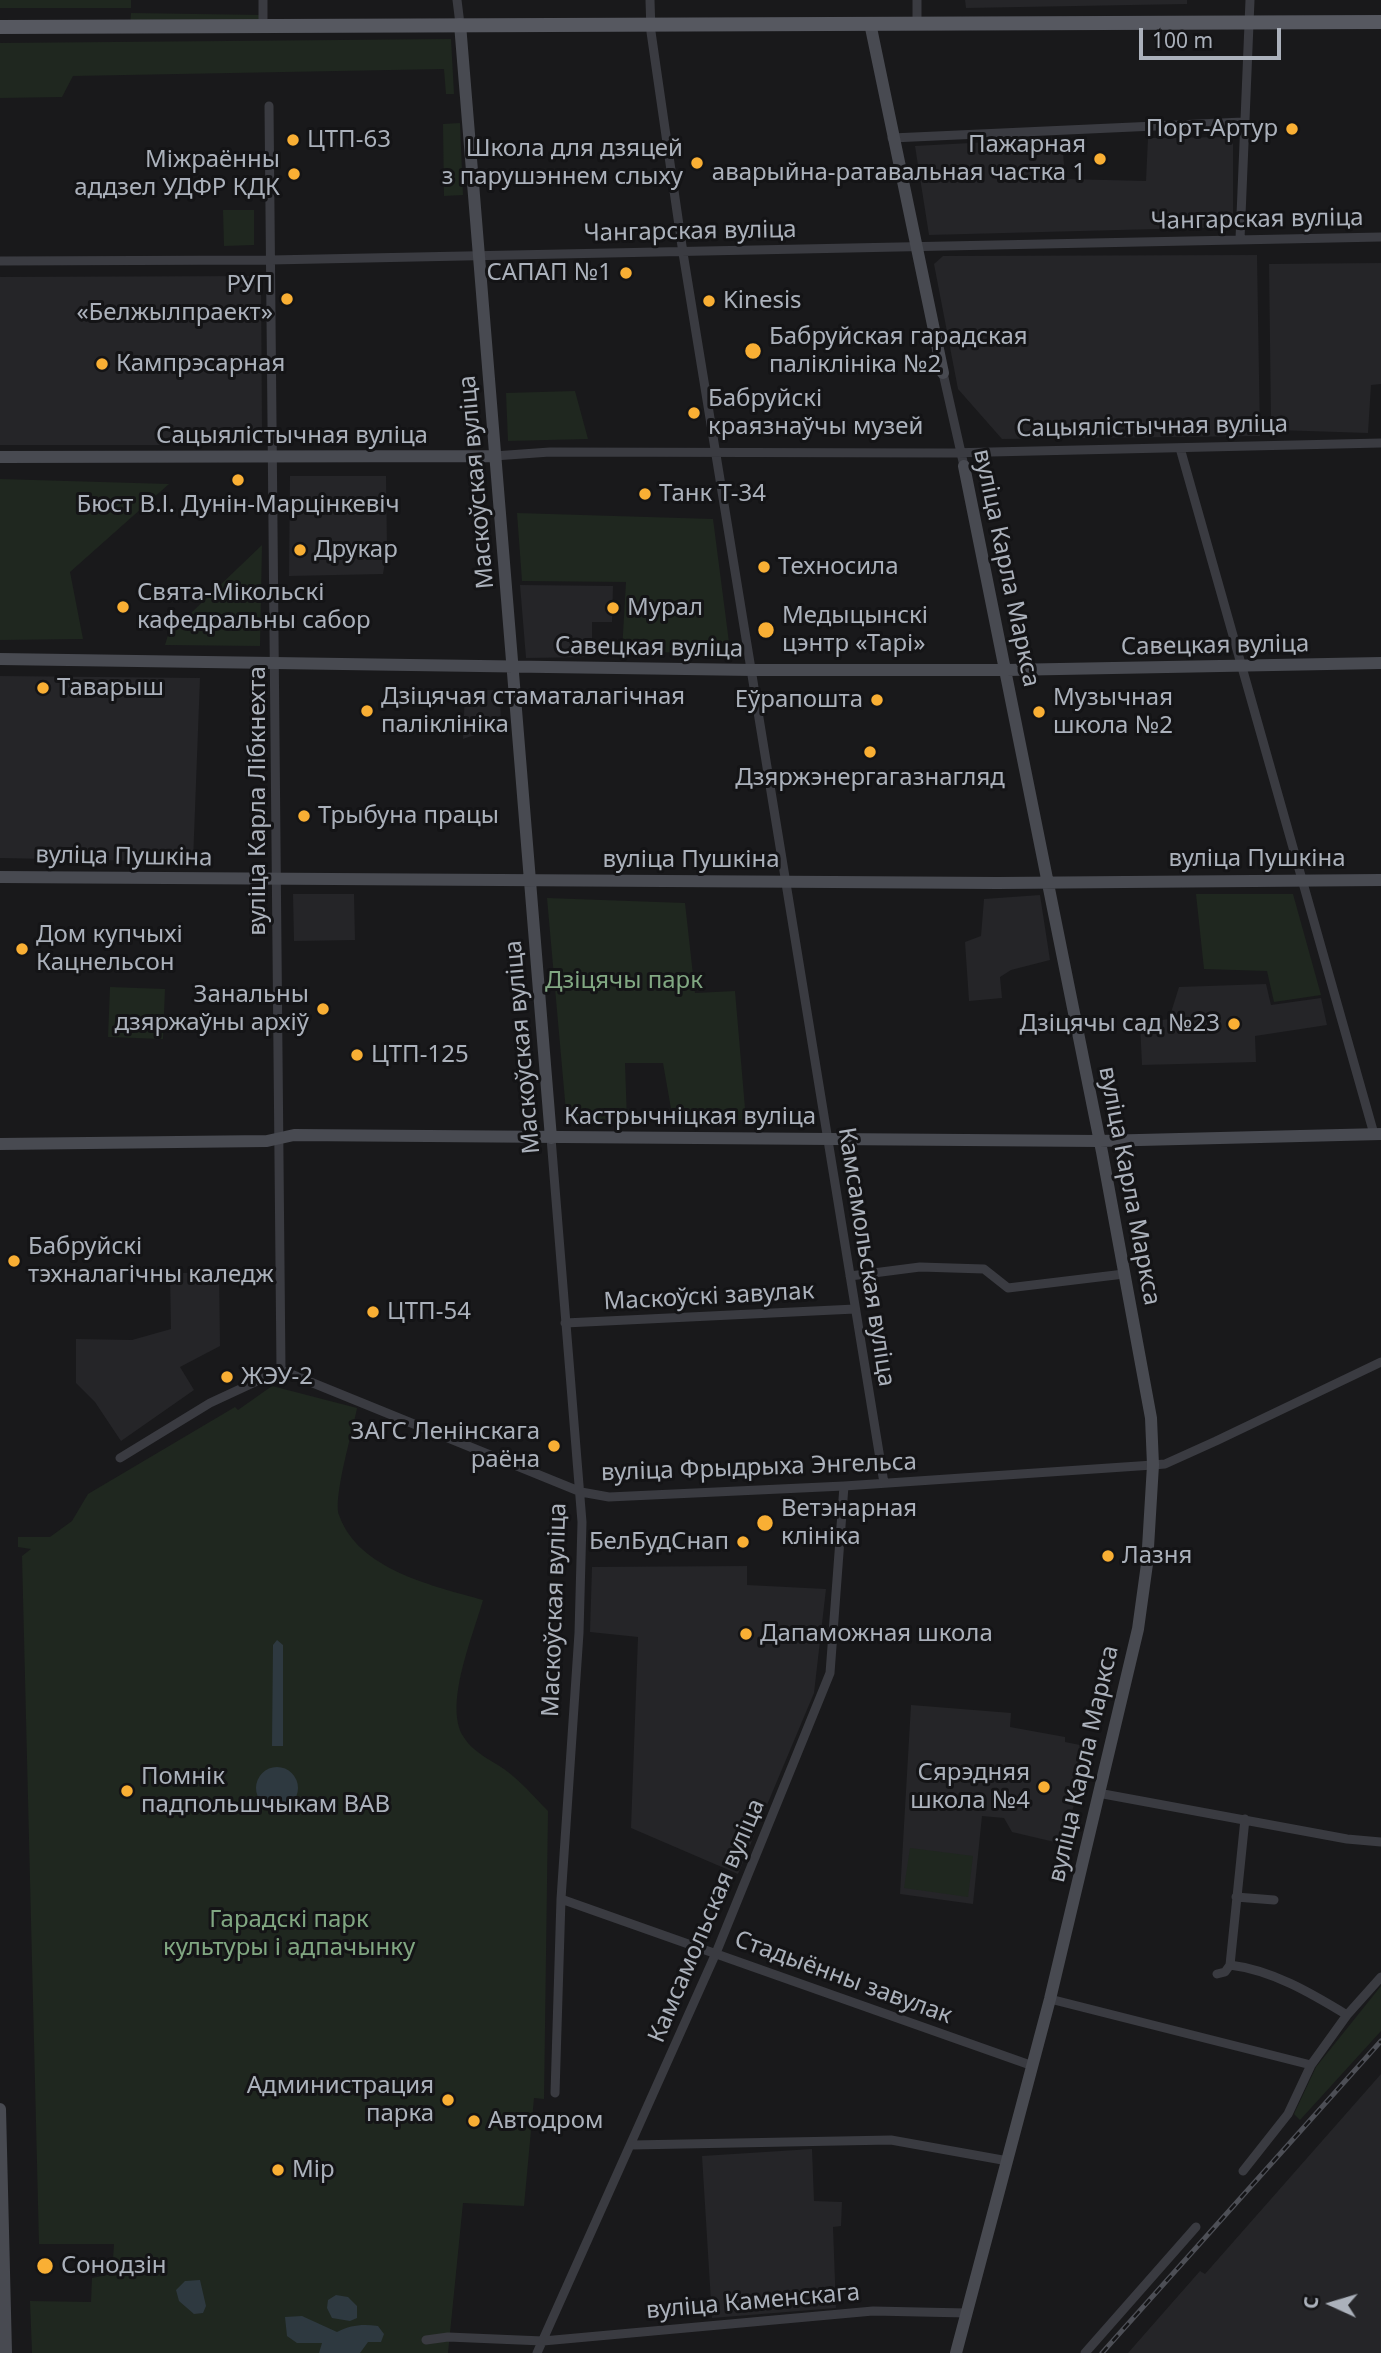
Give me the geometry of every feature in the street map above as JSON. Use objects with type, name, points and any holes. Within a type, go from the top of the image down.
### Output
[{"type":"main road","points":[[0,27],[1381,22]]},
{"type":"main road","name":"вуліца Карла Маркса","points":[[870,23],[943,373]]},
{"type":"main road","name":"Маскоўская вуліца","points":[[460,24],[551,1138]]},
{"type":"main road","name":"Сацыялістычная вуліца","points":[[0,457],[494,456]]},
{"type":"main road","name":"вуліца Карла Маркса","points":[[956,2353],[1050,1999],[1138,1629],[1147,1564],[1153,1465],[1151,1418],[1099,1141],[964,466]]},
{"type":"main road","name":"Савецкая вуліца","points":[[0,659],[752,670],[1006,670],[1381,663]]},
{"type":"main road","name":"вуліца Пушкіна","points":[[0,877],[1049,882],[1381,880]]},
{"type":"main road","name":"Кастрычніцкая вуліца","points":[[0,1144],[255,1141],[280,1137],[1099,1141],[1378,1134]]},
{"type":"main road","points":[[0,2109],[6,2353]]},
{"type":"street","points":[[263,0],[263,24]]},
{"type":"street","name":"Маскоўская вуліца","points":[[457,0],[460,24]]},
{"type":"street","name":"Камсамольская вуліца","points":[[650,0],[650,23],[682,253],[884,1483]]},
{"type":"street","points":[[916,23],[917,0]]},
{"type":"street","points":[[1240,239],[1250,0]]},
{"type":"street","name":"вуліца Карла Лібкнехта","points":[[269,106],[281,1370]]},
{"type":"street","points":[[892,138],[1243,122]]},
{"type":"street","name":"Чангарская вуліца","points":[[0,261],[271,260],[682,253],[1381,237]]},
{"type":"street","name":"вуліца Карла Маркса","points":[[943,373],[964,466]]},
{"type":"street","name":"Сацыялістычная вуліца","points":[[494,456],[551,452],[961,452],[1381,443]]},
{"type":"street","points":[[1180,448],[1302,880],[1378,1134]]},
{"type":"street","name":"Маскоўская вуліца","points":[[551,1138],[581,1493],[582,1560],[561,1899],[555,2092]]},
{"type":"street","name":"Маскоўскі завулак","points":[[850,1276],[920,1267],[984,1269],[1008,1288],[1124,1274]]},
{"type":"street","name":"Маскоўскі завулак","points":[[565,1323],[855,1309]]},
{"type":"street","name":"вуліца Фрыдрыха Энгельса","points":[[281,1370],[581,1493],[609,1497],[844,1486],[1165,1464],[1381,1362]]},
{"type":"street","points":[[120,1458],[210,1403],[281,1370]]},
{"type":"street","name":"Камсамольская вуліца","points":[[537,2353],[716,1953],[830,1673],[844,1486]]},
{"type":"street","points":[[1098,1793],[1347,1839],[1381,1842]]},
{"type":"street","points":[[1217,1974],[1225,1972],[1230,1965],[1245,1819]]},
{"type":"street","points":[[1236,1897],[1274,1900]]},
{"type":"street","name":"Стадыённы завулак","points":[[561,1899],[1033,2066]]},
{"type":"street","points":[[1230,1965],[1255,1968],[1321,1998],[1347,2015]]},
{"type":"street","points":[[1243,2171],[1288,2114],[1311,2065],[1347,2015],[1381,1977]]},
{"type":"street","points":[[1050,1999],[1311,2065]]},
{"type":"street","points":[[632,2145],[891,2140],[1008,2161]]},
{"type":"street","points":[[1085,2353],[1196,2227]]},
{"type":"street","name":"вуліца Каменскага","points":[[426,2340],[448,2337],[542,2340],[873,2311],[967,2313]]},
{"type":"shaded area","points":[[965,0],[1187,0],[1187,4],[966,8]]},
{"type":"shaded area","points":[[1233,137],[1233,227],[929,235],[915,146],[1062,138],[1065,179],[1146,181],[1148,138]]},
{"type":"shaded area","points":[[1257,255],[1260,436],[1002,439],[958,389],[934,264],[943,256]]},
{"type":"shaded area","points":[[1381,263],[1381,384],[1371,385],[1368,433],[1277,430],[1276,421],[1271,421],[1269,264]]},
{"type":"shaded area","points":[[261,276],[262,432],[190,431],[190,445],[0,445],[0,277]]},
{"type":"shaded area","points":[[290,476],[386,476],[387,549],[383,574],[289,576]]},
{"type":"shaded area","points":[[520,585],[613,586],[612,622],[592,622],[592,657],[526,658]]},
{"type":"shaded area","points":[[0,676],[200,678],[193,862],[0,858]]},
{"type":"shaded area","points":[[493,690],[500,696],[501,726],[483,726],[483,732],[463,739],[465,691]]},
{"type":"shaded area","points":[[293,894],[354,894],[355,940],[294,941]]},
{"type":"shaded area","points":[[1040,895],[1050,960],[1011,970],[1000,977],[1002,998],[969,1001],[965,942],[981,936],[984,899]]},
{"type":"shaded area","name":"Дзіцячы сад №23","points":[[1266,984],[1271,1005],[1321,998],[1327,1025],[1255,1036],[1256,1062],[1142,1065],[1140,1023],[1169,1019],[1179,987]]},
{"type":"shaded area","points":[[170,1273],[219,1273],[220,1346],[180,1367],[194,1390],[121,1441],[95,1402],[76,1383],[76,1339],[132,1340],[171,1329]]},
{"type":"shaded area","points":[[747,1566],[747,1585],[826,1589],[814,1693],[738,1874],[631,1828],[638,1637],[590,1632],[592,1567]]},
{"type":"shaded area","points":[[277,1640],[283,1645],[283,1746],[272,1746],[273,1645]]},
{"type":"shaded area","points":[[911,1705],[1011,1713],[1010,1727],[1065,1737],[1065,1742],[1090,1747],[1063,1844],[1012,1832],[1004,1818],[982,1816],[973,1904],[900,1894]]},
{"type":"shaded area","points":[[277,1767],[292,1773],[298,1788],[292,1803],[277,1809],[262,1803],[256,1788],[262,1773]]},
{"type":"shaded area","points":[[1381,2074],[1381,2353],[1128,2353],[1200,2271],[1205,2274]]},
{"type":"shaded area","points":[[812,2149],[814,2201],[842,2202],[841,2226],[833,2227],[836,2308],[712,2318],[702,2156]]},
{"type":"shaded area","points":[[200,2280],[206,2306],[203,2313],[194,2314],[179,2301],[176,2290],[185,2281]]},
{"type":"shaded area","points":[[336,2295],[348,2297],[357,2306],[357,2318],[350,2321],[332,2318],[327,2308],[328,2300]]},
{"type":"shaded area","points":[[302,2316],[337,2332],[352,2326],[367,2325],[378,2326],[384,2334],[381,2342],[368,2342],[360,2353],[319,2353],[322,2343],[297,2343],[287,2336],[285,2317]]},
{"type":"green space","points":[[0,0],[131,0],[131,8],[0,8]]},
{"type":"green space","points":[[131,13],[263,15],[263,24],[130,26]]},
{"type":"green space","points":[[451,39],[454,94],[446,94],[444,69],[73,76],[62,97],[0,98],[0,43]]},
{"type":"green space","points":[[460,123],[463,195],[444,196],[443,124]]},
{"type":"green space","points":[[223,210],[254,210],[254,245],[224,246]]},
{"type":"green space","points":[[575,391],[588,439],[508,441],[506,393]]},
{"type":"green space","points":[[0,479],[169,484],[70,572],[83,639],[0,640]]},
{"type":"green space","points":[[517,513],[713,519],[730,650],[723,654],[622,651],[626,582],[522,581]]},
{"type":"green space","points":[[262,545],[260,646],[165,645],[168,635]]},
{"type":"green space","points":[[1196,894],[1293,894],[1321,995],[1274,1002],[1267,971],[1204,969]]},
{"type":"green space","name":"Дзіцячы парк","points":[[547,898],[685,903],[695,993],[735,991],[746,1120],[673,1120],[663,1063],[625,1063],[627,1121],[567,1123]]},
{"type":"green space","points":[[110,987],[165,989],[163,1039],[108,1037]]},
{"type":"green space","name":"Гарадскі парк культуры і адпачынку","points":[[272,1386],[357,1408],[341,1479],[338,1506],[339,1515],[349,1534],[363,1550],[400,1573],[442,1589],[483,1600],[458,1688],[458,1722],[463,1736],[474,1749],[514,1777],[548,1811],[544,2099],[534,2098],[524,2206],[463,2203],[448,2353],[32,2353],[30,2301],[91,2302],[92,2278],[112,2274],[114,2244],[39,2244],[22,1556],[31,1549],[18,1547],[18,1537],[50,1537],[72,1521],[88,1494],[235,1407],[238,1410]]},
{"type":"green space","points":[[910,1848],[973,1856],[968,1897],[904,1888]]},
{"type":"green space","points":[[1381,1986],[1381,2031],[1300,2120],[1294,2114],[1316,2067]]},
{"type":"railway","points":[[1102,2353],[1381,2041]]},
{"type":"place","name":"Порт-Артур","points":[[1292,129]]},
{"type":"place","name":"ЦТП-63","points":[[293,140]]},
{"type":"place","name":"Пажарная аварыйна-ратавальная частка 1","points":[[1100,159]]},
{"type":"place","name":"Школа для дзяцей з парушэннем слыху","points":[[697,163]]},
{"type":"place","name":"Міжраённы аддзел УДФР КДК","points":[[294,174]]},
{"type":"place","name":"САПАП №1","points":[[626,273]]},
{"type":"place","name":"РУП «Белжылпраект»","points":[[287,299]]},
{"type":"place","name":"Kinesis","points":[[709,301]]},
{"type":"place","name":"Бабруйская гарадская паліклініка №2","points":[[753,351]]},
{"type":"place","name":"Кампрэсарная","points":[[102,364]]},
{"type":"place","name":"Бабруйскі краязнаўчы музей","points":[[694,413]]},
{"type":"place","name":"Бюст В.І. Дунін-Марцінкевіч","points":[[238,480]]},
{"type":"place","name":"Танк Т-34","points":[[645,494]]},
{"type":"place","name":"Друкар","points":[[300,550]]},
{"type":"place","name":"Техносила","points":[[764,567]]},
{"type":"place","name":"Свята-Мікольскі кафедральны сабор","points":[[123,607]]},
{"type":"place","name":"Мурал","points":[[613,608]]},
{"type":"place","name":"Медыцынскі цэнтр «Тарі»","points":[[766,630]]},
{"type":"place","name":"Таварыш","points":[[43,688]]},
{"type":"place","name":"Еўрапошта","points":[[877,700]]},
{"type":"place","name":"Дзіцячая стаматалагічная паліклініка","points":[[367,711]]},
{"type":"place","name":"Музычная школа №2","points":[[1039,712]]},
{"type":"place","name":"Дзяржэнергагазнагляд","points":[[870,752]]},
{"type":"place","name":"Трыбуна працы","points":[[304,816]]},
{"type":"place","name":"Дом купчыхі Кацнельсон","points":[[22,949]]},
{"type":"place","name":"Занальны дзяржаўны архіў","points":[[323,1009]]},
{"type":"place","name":"Дзіцячы сад №23","points":[[1234,1024]]},
{"type":"place","name":"ЦТП-125","points":[[357,1055]]},
{"type":"place","name":"Бабруйскі тэхналагічны каледж","points":[[14,1261]]},
{"type":"place","name":"ЦТП-54","points":[[373,1312]]},
{"type":"place","name":"ЖЭУ-2","points":[[227,1377]]},
{"type":"place","name":"ЗАГС Ленінскага раёна","points":[[554,1446]]},
{"type":"place","name":"Ветэнарная клініка","points":[[765,1523]]},
{"type":"place","name":"БелБудСнап","points":[[743,1542]]},
{"type":"place","name":"Лазня","points":[[1108,1556]]},
{"type":"place","name":"Дапаможная школа","points":[[746,1634]]},
{"type":"place","name":"Сярэдняя школа №4","points":[[1044,1787]]},
{"type":"place","name":"Помнік падпольшчыкам ВАВ","points":[[127,1791]]},
{"type":"place","name":"Администрация парка","points":[[448,2100]]},
{"type":"place","name":"Автодром","points":[[474,2121]]},
{"type":"place","name":"Мір","points":[[278,2170]]},
{"type":"place","name":"Сонодзін","points":[[45,2266]]}]
